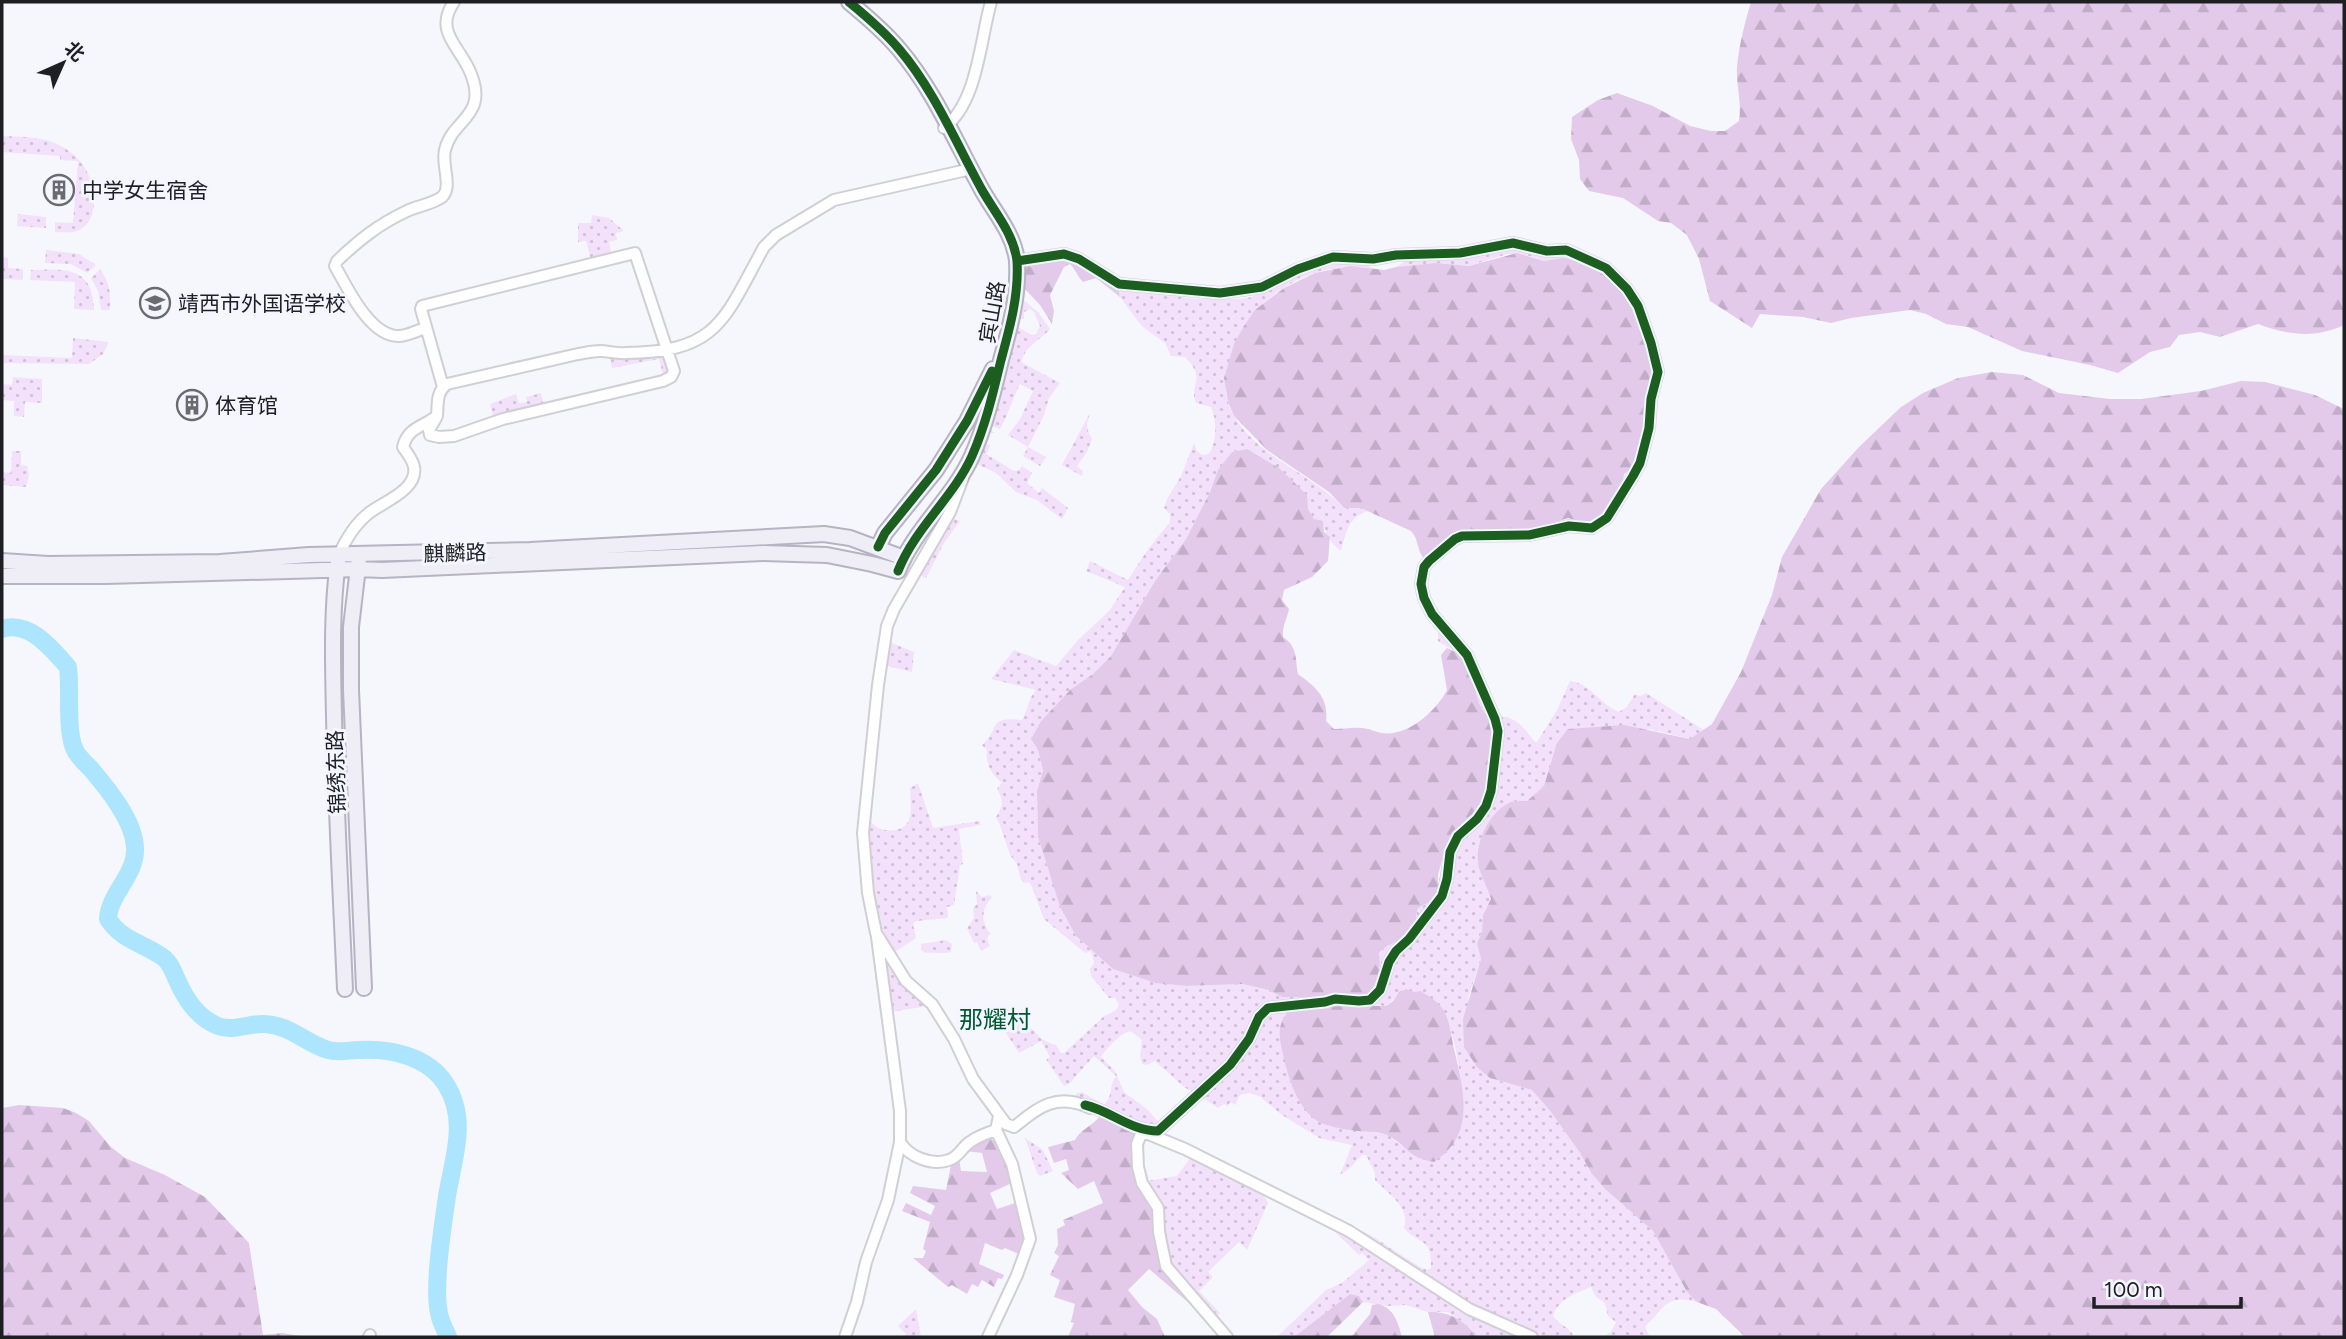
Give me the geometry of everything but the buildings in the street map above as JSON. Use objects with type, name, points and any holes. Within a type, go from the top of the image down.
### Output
[{"type":"main road","name":"宾山路","points":[[842,2],[889,43],[904,61],[946,127]]},
{"type":"main road","name":"宾山路","points":[[849,2],[907,58],[927,88],[1002,233],[1010,253],[1012,290],[997,358],[967,421],[924,487],[885,533],[878,547]]},
{"type":"main road","name":"宾山路","points":[[901,564],[912,542],[949,496],[964,471],[986,420],[1014,305],[1017,261],[1008,231],[968,170]]},
{"type":"main road","name":"麒麟路","points":[[2,576],[337,570],[358,562],[824,534],[878,547],[901,564]]},
{"type":"main road","name":"麒麟路","points":[[2,561],[48,564],[206,562],[339,554],[382,570],[762,553],[827,555],[872,564],[901,564]]},
{"type":"main road","name":"锦绣东路","points":[[339,554],[333,686],[345,989]]},
{"type":"main road","name":"锦绣东路","points":[[358,562],[351,617],[352,764],[364,988]]},
{"type":"street","points":[[426,328],[400,336],[382,330],[358,306],[335,266],[337,261],[371,230],[404,212],[442,197],[446,191],[444,150],[449,139],[474,107],[475,97],[470,71],[448,34],[446,21],[454,2]]},
{"type":"street","points":[[946,127],[954,120],[967,97],[978,63],[991,2]]},
{"type":"street","points":[[443,387],[475,377],[578,354],[599,351],[626,354],[691,344],[712,332],[726,315],[769,241],[828,202],[968,170]]},
{"type":"street","points":[[876,933],[906,981],[932,1004],[973,1079],[999,1116],[1014,1127],[1043,1105],[1066,1102],[1085,1105],[1148,1131],[1158,1131],[1230,1065],[1250,1039],[1259,1017],[1268,1008],[1335,999],[1370,999],[1380,990],[1389,962],[1442,896],[1450,852],[1458,836],[1477,819],[1486,806],[1491,791],[1498,731],[1484,691],[1467,655],[1442,627],[1423,597],[1421,583],[1424,566],[1462,536],[1529,535],[1569,526],[1592,528],[1603,522],[1625,492],[1640,463],[1649,428],[1651,399],[1658,372],[1638,306],[1627,289],[1606,268],[1566,250],[1547,251],[1513,243],[1460,253],[1396,255],[1373,259],[1341,256],[1298,269],[1262,287],[1220,293],[1119,284],[1079,259],[1064,254],[1017,261]]},
{"type":"street","points":[[635,253],[666,349],[674,374],[663,381],[503,419],[454,436],[439,438],[430,435],[429,430],[437,416],[437,400],[443,387],[421,309],[424,306],[635,253]]},
{"type":"street","points":[[339,554],[356,525],[407,486],[413,477],[414,467],[403,447],[406,438],[412,430],[437,416]]},
{"type":"street","points":[[845,1337],[857,1302],[866,1262],[888,1200],[900,1142],[901,1111],[868,894],[863,833],[883,645],[894,608],[950,512],[962,484],[964,471]]},
{"type":"street","points":[[1085,1105],[1185,1149],[1349,1231],[1469,1309],[1532,1337]]},
{"type":"street","points":[[988,1337],[1017,1275],[1030,1239],[1012,1164],[996,1130],[999,1116]]},
{"type":"street","points":[[900,1142],[909,1154],[916,1157],[946,1161],[957,1156],[973,1139],[996,1130]]},
{"type":"street","points":[[1142,1132],[1138,1144],[1138,1167],[1142,1183],[1158,1208],[1159,1232],[1166,1266],[1227,1337]]},
{"type":"shaded area","points":[[2,136],[47,140],[78,158],[93,191],[93,209],[87,224],[75,232],[55,232],[55,222],[73,223],[78,161],[60,160],[60,156],[2,152]]},
{"type":"shaded area","points":[[18,214],[46,217],[46,228],[17,226]]},
{"type":"shaded area","points":[[592,215],[609,218],[624,231],[616,233],[617,240],[609,242],[612,256],[591,260],[586,241],[578,242],[578,223],[591,223]]},
{"type":"shaded area","points":[[1514,247],[1555,255],[1581,262],[1617,284],[1577,261],[1563,258],[1544,261],[1530,256],[1507,254],[1469,266],[1435,263],[1396,267],[1407,260]]},
{"type":"shaded area","points":[[46,250],[79,254],[96,265],[87,273],[71,264],[45,263]]},
{"type":"shaded area","points":[[2,257],[8,258],[8,268],[23,269],[23,280],[2,279]]},
{"type":"shaded area","points":[[1335,259],[1361,262],[1374,269],[1351,267],[1305,276],[1266,301],[1238,337],[1228,366],[1226,395],[1234,416],[1257,443],[1317,485],[1344,508],[1361,508],[1368,511],[1352,522],[1341,551],[1329,538],[1323,522],[1314,519],[1308,509],[1306,495],[1279,468],[1247,449],[1232,452],[1218,471],[1186,539],[1155,581],[1111,656],[1093,674],[1071,689],[1041,721],[1031,739],[1038,750],[1043,770],[1037,791],[1038,837],[1060,907],[1076,936],[1113,969],[1155,983],[1186,986],[1243,984],[1268,990],[1282,997],[1318,997],[1337,993],[1353,998],[1365,997],[1378,977],[1379,953],[1407,935],[1387,960],[1378,989],[1370,998],[1348,999],[1335,997],[1267,1005],[1257,1016],[1240,1050],[1229,1064],[1196,1094],[1155,1061],[1142,1064],[1142,1040],[1131,1031],[1123,1034],[1101,1057],[1115,1071],[1124,1092],[1148,1110],[1160,1126],[1139,1124],[1077,1100],[1076,1094],[1082,1092],[1104,1105],[1109,1098],[1116,1076],[1094,1056],[1069,1084],[1064,1086],[1046,1059],[1050,1057],[1041,1041],[1019,1053],[1006,1033],[1020,1023],[1025,1023],[1041,1038],[1056,1045],[1061,1053],[1064,1053],[1119,1005],[1115,998],[1109,998],[1091,976],[1090,969],[1094,963],[1091,951],[1085,953],[1044,919],[1031,885],[1021,880],[1017,864],[1010,855],[996,817],[1002,804],[997,789],[1002,783],[990,768],[987,750],[982,745],[999,722],[1022,720],[1036,690],[991,679],[1014,650],[1056,666],[1077,641],[1109,611],[1125,587],[1086,571],[1090,561],[1128,580],[1170,522],[1170,514],[1164,508],[1194,443],[1202,455],[1209,454],[1212,449],[1215,437],[1214,418],[1211,407],[1196,403],[1196,377],[1192,365],[1185,357],[1171,356],[1165,343],[1144,328],[1120,297],[1119,292],[1123,287],[1193,299],[1240,299],[1252,297],[1290,276]]},
{"type":"shaded area","points":[[100,269],[109,289],[110,310],[101,310],[98,291],[91,278]]},
{"type":"shaded area","points":[[31,270],[66,271],[83,278],[89,285],[94,310],[74,309],[75,282],[30,280]]},
{"type":"shaded area","points":[[1021,298],[1039,313],[1050,329],[1030,347],[1021,362],[1060,383],[1049,398],[1044,415],[1028,447],[1008,435],[1020,419],[1033,391],[1020,384],[1000,429],[990,425],[1014,325],[1032,335],[1036,334],[1040,326],[1030,309],[1024,312],[1024,319],[1017,319]]},
{"type":"shaded area","points":[[73,338],[109,342],[103,354],[89,364],[2,363],[2,355],[72,358]]},
{"type":"shaded area","points":[[609,354],[664,354],[671,374],[664,378],[659,359],[612,368]]},
{"type":"shaded area","points":[[13,377],[42,379],[42,403],[25,402],[24,417],[14,416],[14,401],[2,400],[2,384],[12,385]]},
{"type":"shaded area","points":[[541,393],[544,407],[494,420],[490,404],[516,394],[519,403],[527,402],[526,397]]},
{"type":"shaded area","points":[[1090,413],[1087,426],[1092,439],[1077,466],[1083,471],[1082,476],[1062,465]]},
{"type":"shaded area","points":[[986,432],[995,433],[991,433],[986,454],[1014,471],[1022,466],[1032,473],[1027,483],[1039,493],[1042,488],[1068,508],[1062,519],[1037,500],[1016,492],[996,473],[977,464]]},
{"type":"shaded area","points":[[1028,447],[1046,457],[1040,466],[1023,456]]},
{"type":"shaded area","points":[[12,451],[21,451],[21,465],[27,466],[29,475],[26,487],[2,485],[2,472],[11,473]]},
{"type":"shaded area","points":[[953,518],[960,521],[944,543],[926,578],[921,576]]},
{"type":"shaded area","points":[[1438,624],[1465,655],[1496,730],[1489,791],[1484,805],[1476,818],[1457,835],[1448,851],[1446,879],[1440,894],[1414,927],[1418,908],[1432,901],[1435,896],[1444,852],[1449,841],[1484,800],[1491,749],[1491,719],[1481,706],[1461,656],[1438,641]]},
{"type":"shaded area","points":[[889,642],[914,652],[912,672],[887,666]]},
{"type":"shaded area","points":[[1570,681],[1584,686],[1619,712],[1627,707],[1635,694],[1640,696],[1646,693],[1704,730],[1691,739],[1649,729],[1544,786],[1527,801],[1512,802],[1479,867],[1491,899],[1483,915],[1482,931],[1477,944],[1481,959],[1468,998],[1490,1078],[1532,1090],[1551,1112],[1592,1174],[1653,1231],[1687,1292],[1697,1302],[1670,1302],[1645,1327],[1650,1337],[1603,1337],[1611,1332],[1616,1322],[1608,1316],[1605,1303],[1596,1297],[1591,1287],[1563,1301],[1555,1310],[1553,1316],[1574,1337],[1545,1337],[1476,1308],[1340,1223],[1344,1222],[1372,1236],[1420,1267],[1428,1270],[1431,1268],[1427,1246],[1404,1228],[1405,1220],[1401,1207],[1375,1180],[1375,1173],[1366,1155],[1362,1155],[1340,1175],[1352,1145],[1319,1138],[1282,1115],[1259,1096],[1249,1093],[1240,1095],[1235,1105],[1230,1102],[1228,1106],[1224,1104],[1218,1108],[1200,1096],[1269,1010],[1371,1001],[1390,963],[1443,898],[1449,864],[1460,838],[1487,807],[1499,717],[1515,721],[1537,742],[1557,710]],"holes":[[[1405,989],[1434,1008],[1447,1023],[1459,1066],[1463,1113],[1402,1146],[1387,1134],[1328,1126],[1321,1008],[1386,1006]]]},
{"type":"shaded area","points":[[918,783],[933,828],[980,821],[980,825],[959,829],[963,864],[960,865],[954,905],[947,907],[948,918],[916,921],[913,924],[916,938],[895,952],[879,922],[873,896],[870,814],[871,822],[881,829],[891,831],[905,826],[910,814],[910,788]]},
{"type":"shaded area","points":[[976,891],[982,897],[990,895],[992,898],[984,915],[985,925],[990,933],[987,939],[990,946],[981,951],[967,928],[974,918]]},
{"type":"shaded area","points":[[946,940],[952,944],[951,952],[922,951],[921,944]]},
{"type":"shaded area","points":[[884,952],[928,1006],[891,1012]]},
{"type":"shaded area","points":[[1025,1138],[1043,1150],[1053,1171],[1040,1176],[1037,1173]]},
{"type":"shaded area","points":[[1191,1157],[1262,1192],[1268,1203],[1247,1250],[1239,1242],[1208,1272],[1213,1277],[1199,1291],[1220,1313],[1216,1317],[1235,1337],[1229,1337],[1168,1266],[1146,1181],[1177,1176]]},
{"type":"shaded area","points":[[1312,1217],[1341,1231],[1447,1302],[1493,1326],[1523,1337],[1478,1337],[1448,1312],[1428,1312],[1405,1305],[1387,1306],[1363,1302],[1359,1296],[1350,1294],[1294,1337],[1277,1337],[1326,1290],[1342,1283],[1369,1260]]},
{"type":"shaded area","points":[[916,1309],[921,1337],[904,1337],[906,1334],[898,1326]]},
{"type":"green space","points":[[1751,2],[2344,2],[2344,325],[2312,334],[2290,333],[2258,324],[2220,337],[2200,332],[2179,335],[2170,347],[2150,352],[2118,373],[2022,351],[1968,327],[1946,324],[1910,310],[1831,323],[1803,317],[1760,314],[1752,328],[1710,301],[1699,259],[1687,235],[1671,223],[1658,221],[1623,198],[1589,191],[1580,179],[1579,160],[1571,139],[1572,117],[1598,100],[1617,93],[1653,106],[1690,126],[1711,131],[1725,131],[1739,121],[1737,67]]},
{"type":"green space","points":[[1517,253],[1544,261],[1563,258],[1577,261],[1603,274],[1628,294],[1655,369],[1639,454],[1632,468],[1624,474],[1614,504],[1588,524],[1568,518],[1536,529],[1469,533],[1425,560],[1411,531],[1361,508],[1344,508],[1329,492],[1267,450],[1234,416],[1228,402],[1224,378],[1234,344],[1255,310],[1284,288],[1315,273],[1350,266],[1384,270],[1435,263],[1469,266]]},
{"type":"green space","points":[[1068,257],[1123,287],[1119,292],[1120,297],[1096,278],[1083,282],[1070,264],[1064,267],[1050,295],[1054,311],[1052,324],[1040,305],[1023,287],[1022,267],[1033,262]]},
{"type":"green space","points":[[1992,372],[2023,375],[2059,393],[2110,399],[2141,399],[2201,391],[2241,381],[2265,382],[2315,395],[2344,409],[2344,1337],[1745,1337],[1716,1309],[1697,1302],[1687,1292],[1653,1231],[1592,1174],[1551,1112],[1532,1090],[1490,1078],[1477,1067],[1464,1047],[1463,1019],[1481,959],[1477,944],[1482,931],[1483,915],[1491,899],[1479,868],[1478,849],[1484,830],[1496,813],[1511,802],[1527,801],[1544,786],[1557,743],[1568,729],[1624,725],[1690,739],[1712,724],[1741,672],[1772,595],[1782,557],[1821,489],[1859,447],[1901,407],[1923,393],[1958,378]]},
{"type":"green space","points":[[1247,449],[1279,468],[1307,495],[1308,509],[1314,519],[1323,521],[1324,532],[1330,537],[1328,561],[1312,577],[1284,590],[1282,600],[1289,609],[1283,637],[1294,649],[1298,674],[1316,689],[1323,699],[1326,721],[1334,729],[1364,728],[1382,733],[1411,727],[1436,706],[1447,690],[1441,655],[1447,648],[1465,662],[1479,702],[1491,719],[1493,730],[1483,803],[1451,837],[1445,849],[1438,875],[1438,889],[1433,900],[1418,908],[1409,934],[1379,953],[1378,977],[1365,997],[1337,993],[1318,997],[1282,997],[1268,990],[1243,984],[1186,986],[1155,983],[1113,969],[1076,936],[1060,907],[1038,837],[1037,791],[1043,770],[1038,750],[1031,739],[1041,721],[1071,689],[1093,674],[1111,656],[1155,581],[1186,539],[1218,470],[1232,452]]},
{"type":"green space","points":[[1406,989],[1421,991],[1438,1003],[1445,1012],[1461,1081],[1464,1111],[1461,1125],[1456,1139],[1434,1162],[1413,1155],[1386,1134],[1333,1127],[1312,1117],[1293,1088],[1280,1042],[1282,1020],[1290,1010],[1386,1006],[1399,992]]},
{"type":"green space","points":[[19,1105],[63,1108],[76,1113],[89,1121],[110,1146],[125,1158],[165,1175],[205,1197],[249,1243],[263,1335],[282,1333],[307,1337],[2,1337],[2,1108]]},
{"type":"green space","points":[[1099,1117],[1137,1132],[1135,1144],[1154,1203],[1160,1257],[1209,1320],[1149,1269],[1128,1290],[1142,1307],[1157,1319],[1165,1337],[1068,1337],[1074,1323],[1071,1322],[1075,1304],[1054,1297],[1060,1280],[1050,1275],[1059,1256],[1054,1253],[1058,1245],[1057,1229],[1065,1225],[1063,1220],[1103,1203],[1094,1181],[1078,1189],[1061,1173],[1069,1170],[1066,1159],[1054,1163],[1048,1147],[1075,1140]]},
{"type":"green space","points":[[988,1137],[999,1144],[1014,1182],[990,1193],[997,1209],[1018,1202],[1027,1236],[1021,1255],[985,1243],[979,1264],[1004,1275],[1002,1279],[998,1278],[994,1287],[982,1280],[978,1287],[972,1284],[967,1294],[952,1285],[948,1287],[913,1258],[923,1258],[930,1222],[902,1211],[906,1203],[931,1215],[935,1206],[910,1193],[913,1186],[946,1190],[951,1165],[959,1158],[961,1171],[987,1172],[982,1153],[965,1151]]},
{"type":"green space","points":[[1350,1294],[1359,1296],[1363,1302],[1327,1337],[1294,1337]]},
{"type":"green space","points":[[1378,1304],[1392,1312],[1402,1337],[1351,1337],[1370,1314],[1372,1305]]},
{"type":"green space","points":[[1428,1312],[1443,1313],[1456,1318],[1478,1337],[1435,1337]]},
{"type":"waterway","points":[[2,629],[12,627],[30,632],[47,644],[68,667],[70,730],[74,748],[126,817],[134,839],[134,858],[109,910],[108,919],[127,937],[164,958],[193,1007],[204,1018],[224,1028],[274,1025],[332,1051],[395,1052],[428,1066],[445,1083],[452,1097],[458,1125],[438,1272],[437,1301],[441,1322],[448,1337]]},
{"type":"cycle path","points":[[849,2],[875,24],[912,65],[1008,233],[1017,261],[1017,286],[1011,323],[977,444],[955,486],[914,541],[898,571]]},
{"type":"cycle path","points":[[1017,261],[1064,254],[1079,259],[1119,284],[1220,293],[1262,287],[1298,269],[1333,257],[1373,259],[1396,255],[1460,253],[1513,243],[1547,251],[1566,250],[1606,268],[1627,289],[1638,306],[1658,372],[1640,463],[1607,518],[1592,528],[1569,526],[1529,535],[1462,536],[1455,539],[1424,567],[1421,584],[1424,598],[1432,614],[1467,655],[1498,731],[1491,791],[1486,806],[1477,819],[1458,836],[1450,852],[1442,896],[1409,939],[1396,951],[1389,962],[1380,990],[1370,1000],[1335,999],[1268,1008],[1259,1017],[1249,1039],[1230,1065],[1158,1131],[1139,1128],[1085,1105]]},
{"type":"cycle path","points":[[878,547],[885,533],[936,470],[967,421],[992,371]]},
{"type":"place","name":"中学女生宿舍","points":[[59,190]]},
{"type":"place","name":"靖西市外国语学校","points":[[155,303]]},
{"type":"place","name":"体育馆","points":[[192,405]]},
{"type":"district","name":"那耀村","points":[[995,1019]]}]
